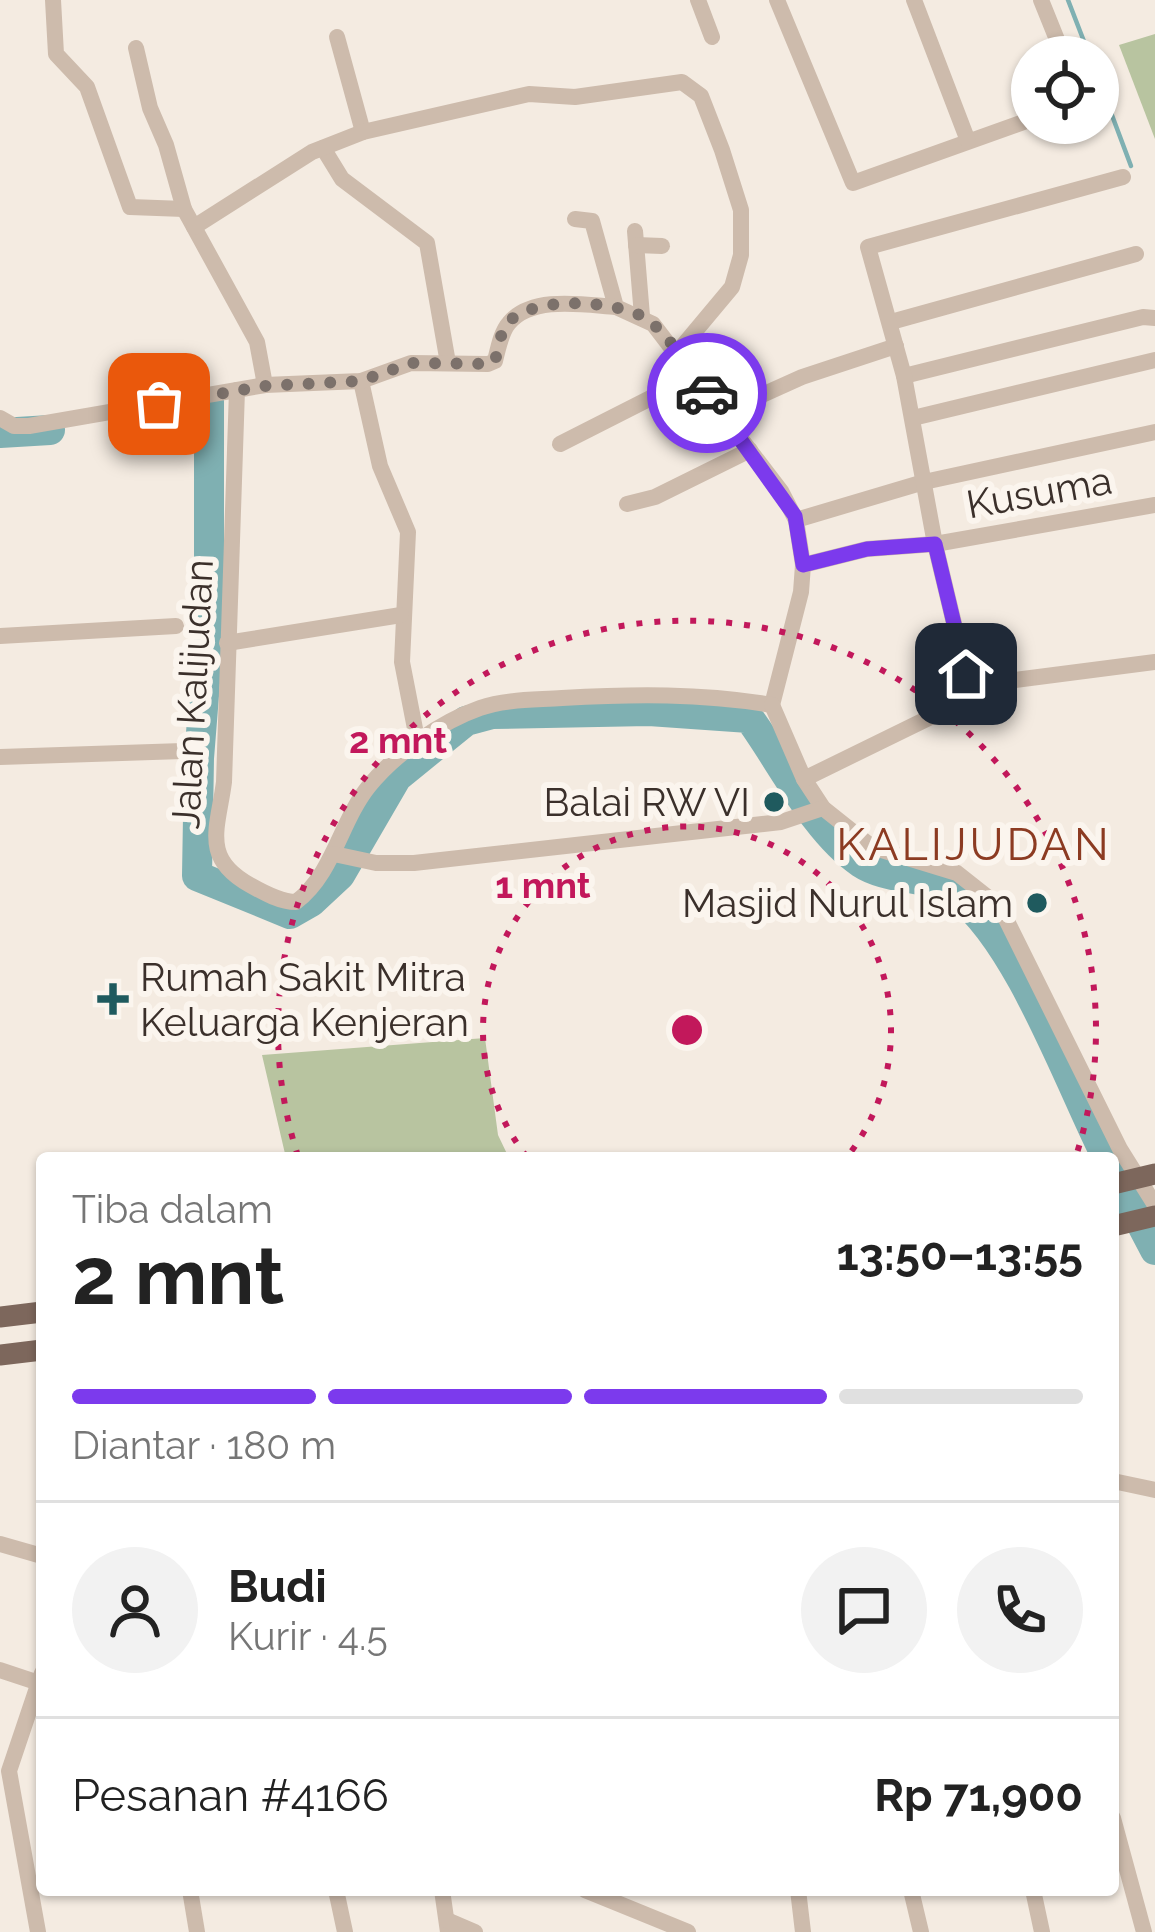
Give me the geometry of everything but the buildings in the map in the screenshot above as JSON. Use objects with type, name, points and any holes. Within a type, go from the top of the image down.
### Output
[{"type":"main road","points":[[1119,1224],[1153,1213]]},
{"type":"main road","points":[[0,1317],[36,1313]]},
{"type":"main road","points":[[0,1355],[36,1351]]},
{"type":"street","points":[[52,0],[56,54],[87,87],[130,208],[184,209]]},
{"type":"street","points":[[698,0],[712,37]]},
{"type":"street","points":[[777,0],[853,182],[859,184],[1011,126]]},
{"type":"street","points":[[914,0],[968,141]]},
{"type":"street","points":[[1041,0],[1056,36]]},
{"type":"street","points":[[337,37],[363,132]]},
{"type":"street","points":[[136,49],[150,109],[184,209],[257,342],[265,386]]},
{"type":"street","points":[[194,227],[264,180],[363,132],[529,94],[575,97],[682,82],[701,96],[722,150],[741,210],[741,255],[733,287],[676,354]]},
{"type":"street","points":[[323,148],[342,179],[428,243],[448,364]]},
{"type":"street","points":[[969,686],[935,544],[904,376],[867,251],[872,244],[1123,177]]},
{"type":"street","points":[[575,219],[592,221],[616,307]]},
{"type":"street","points":[[642,316],[635,238],[662,246]]},
{"type":"street","points":[[891,322],[1136,254]]},
{"type":"street","points":[[0,418],[14,426],[29,426],[265,386],[361,381],[411,363],[492,363],[506,325],[533,309],[563,304],[616,307],[642,316],[750,450],[796,520],[803,565],[797,619],[772,705],[814,812],[872,848],[957,873],[1000,907],[1118,1152]]},
{"type":"street","points":[[904,376],[1143,316],[1155,318]]},
{"type":"street","points":[[722,413],[802,377],[896,346]]},
{"type":"street","points":[[913,418],[1155,360]]},
{"type":"street","points":[[560,444],[694,376]]},
{"type":"street","points":[[361,381],[380,466],[408,532],[402,662],[418,744]]},
{"type":"street","name":"Jalan Kalijudan","points":[[237,390],[224,782],[216,834],[219,856],[230,874],[289,903],[296,902],[342,856],[368,788],[418,744],[460,717],[506,702],[701,695],[772,705]]},
{"type":"street","points":[[796,520],[924,482],[1155,432]]},
{"type":"street","points":[[627,504],[655,497],[750,450]]},
{"type":"street","name":"Kusuma","points":[[803,565],[867,549],[935,544],[1155,505]]},
{"type":"street","points":[[226,643],[401,615]]},
{"type":"street","points":[[0,636],[176,626]]},
{"type":"street","points":[[804,778],[945,710],[969,686],[1155,662]]},
{"type":"street","points":[[0,757],[183,751]]},
{"type":"street","points":[[342,856],[394,864],[453,860],[713,832],[814,812]]},
{"type":"street","points":[[1132,1180],[1153,1213]]},
{"type":"street","points":[[1119,1482],[1155,1490]]},
{"type":"street","points":[[0,1544],[36,1554]]},
{"type":"street","points":[[0,1670],[36,1679]]},
{"type":"street","points":[[36,1694],[9,1771],[38,1932]]},
{"type":"street","points":[[1119,1840],[1144,1932]]},
{"type":"street","points":[[191,1896],[197,1932]]},
{"type":"street","points":[[337,1896],[344,1932]]},
{"type":"street","points":[[443,1896],[447,1926],[475,1932]]},
{"type":"street","points":[[599,1896],[688,1932]]},
{"type":"street","points":[[799,1896],[803,1932]]},
{"type":"street","points":[[912,1896],[921,1932]]},
{"type":"street","points":[[1034,1896],[1042,1932]]},
{"type":"green space","points":[[1155,34],[1155,139],[1119,45]]},
{"type":"green space","points":[[485,1038],[498,1135],[506,1152],[285,1152],[262,1055]]},
{"type":"waterway","points":[[1068,0],[1082,36]]},
{"type":"waterway","points":[[1119,134],[1131,166]]},
{"type":"waterway","points":[[174,408],[209,402],[209,633],[199,758],[197,876],[290,914],[311,902],[340,875],[397,777],[466,721],[492,714],[649,711],[749,718],[814,815],[844,850],[872,869],[947,889],[980,917],[1022,980],[1104,1152]]},
{"type":"waterway","points":[[0,433],[50,430]]},
{"type":"waterway","points":[[1119,1181],[1155,1250]]},
{"type":"way so far","points":[[159,404],[265,386],[361,381],[411,363],[488,364],[495,361],[506,325],[519,314],[563,304],[616,307],[642,316],[707,393]]},
{"type":"place","name":"Balai RW VI","points":[[774,802]]},
{"type":"place","name":"Masjid Nurul Islam","points":[[1037,903]]},
{"type":"place","name":"Rumah Sakit Mitra Keluarga Kenjeran","points":[[113,999]]},
{"type":"district","name":"KALIJUDAN","points":[[974,844]]},
{"type":"route","points":[[707,393],[795,516],[803,565],[867,549],[935,544],[966,674]]}]
